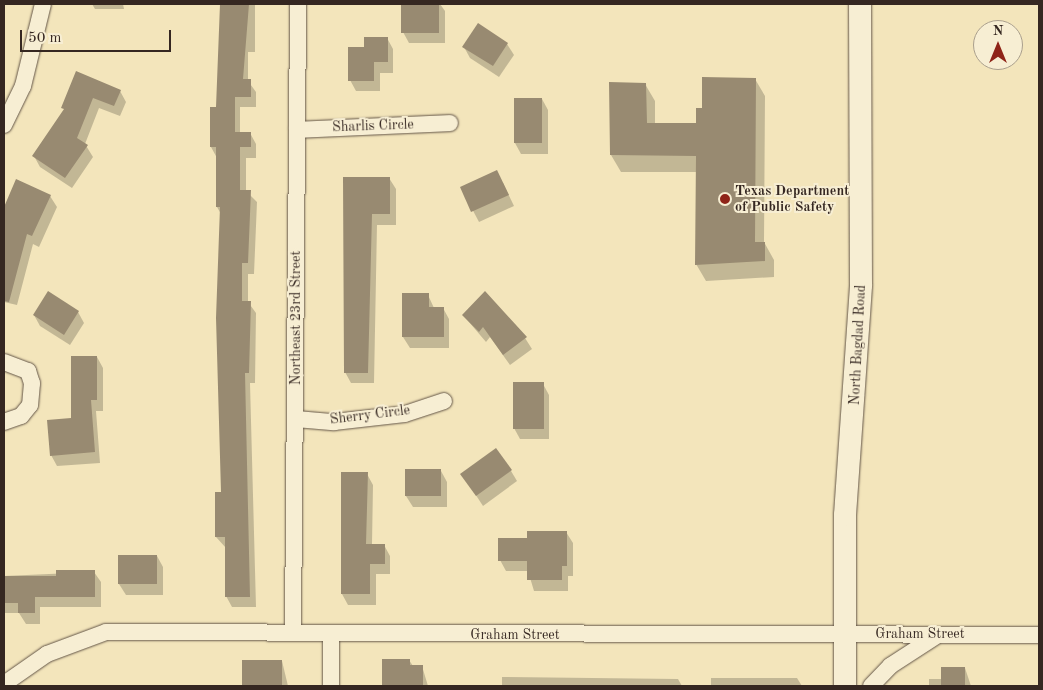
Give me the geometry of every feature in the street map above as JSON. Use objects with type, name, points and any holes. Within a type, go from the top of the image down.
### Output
[{"type":"street","points":[[4,126],[22,86],[43,4]]},
{"type":"street","name":"Northeast 23rd Street","points":[[293,632],[298,4]]},
{"type":"street","name":"North Bagdad Road","points":[[845,686],[846,516],[861,285],[860,4]]},
{"type":"street","name":"Sharlis Circle","points":[[296,130],[450,123]]},
{"type":"street","points":[[4,362],[28,371],[32,383],[30,405],[21,416],[4,422]]},
{"type":"street","name":"Sherry Circle","points":[[296,418],[334,422],[405,414],[444,402]]},
{"type":"street","name":"Graham Street","points":[[4,684],[46,654],[106,632],[293,632],[331,636],[1039,635]]},
{"type":"street","points":[[871,686],[890,666],[941,634]]},
{"type":"street","points":[[331,636],[331,686]]},
{"type":"building","points":[[220,4],[249,4],[243,79],[251,79],[251,97],[235,97],[235,132],[251,132],[251,147],[240,147],[240,190],[251,190],[248,263],[242,263],[242,301],[251,301],[249,373],[245,373],[250,597],[225,597],[225,537],[215,537],[215,492],[221,492],[216,318],[220,207],[216,207],[216,147],[210,147],[210,107],[216,107]]},
{"type":"building","points":[[401,4],[439,4],[439,33],[401,33]]},
{"type":"building","points":[[478,23],[508,43],[493,66],[462,47]]},
{"type":"building","points":[[364,37],[388,37],[388,62],[374,62],[374,81],[348,81],[348,47],[364,47]]},
{"type":"building","points":[[76,71],[121,90],[114,106],[93,98],[77,138],[88,145],[65,178],[32,156],[64,109],[61,108]]},
{"type":"building","name":"Texas Department of Public Safety","points":[[702,77],[756,78],[755,242],[765,242],[765,261],[695,265],[696,156],[610,155],[609,82],[646,83],[647,123],[696,123],[696,108],[702,108]]},
{"type":"building","points":[[514,98],[542,98],[542,143],[514,143]]},
{"type":"building","points":[[497,170],[509,195],[471,212],[460,187]]},
{"type":"building","points":[[343,177],[390,177],[390,214],[372,214],[368,373],[344,373]]},
{"type":"building","points":[[16,179],[51,195],[32,236],[27,234],[9,302],[4,301],[4,207]]},
{"type":"building","points":[[48,291],[79,311],[64,335],[33,315]]},
{"type":"building","points":[[485,291],[527,337],[503,355],[483,327],[479,332],[462,315]]},
{"type":"building","points":[[402,293],[429,293],[429,307],[444,307],[444,337],[402,337]]},
{"type":"building","points":[[71,356],[97,356],[97,400],[91,400],[95,452],[50,456],[47,420],[71,418]]},
{"type":"building","points":[[513,382],[544,382],[544,429],[513,429]]},
{"type":"building","points":[[496,448],[512,470],[476,496],[460,474]]},
{"type":"building","points":[[405,469],[441,469],[441,496],[405,496]]},
{"type":"building","points":[[341,472],[368,472],[366,544],[385,544],[385,564],[370,564],[370,594],[341,594]]},
{"type":"building","points":[[527,531],[567,531],[567,566],[562,566],[562,580],[527,580],[527,561],[498,561],[498,538],[527,538]]},
{"type":"building","points":[[118,555],[157,555],[157,584],[118,584]]},
{"type":"building","points":[[56,570],[95,570],[95,597],[35,597],[35,613],[18,613],[18,603],[4,603],[4,576],[56,576]]},
{"type":"building","points":[[382,659],[410,659],[410,665],[423,665],[423,686],[382,686]]},
{"type":"building","points":[[242,660],[282,660],[282,686],[242,686]]},
{"type":"building","points":[[941,667],[965,667],[965,686],[941,686]]},
{"type":"place","name":"Texas Department of Public Safety","points":[[725,199]]}]
